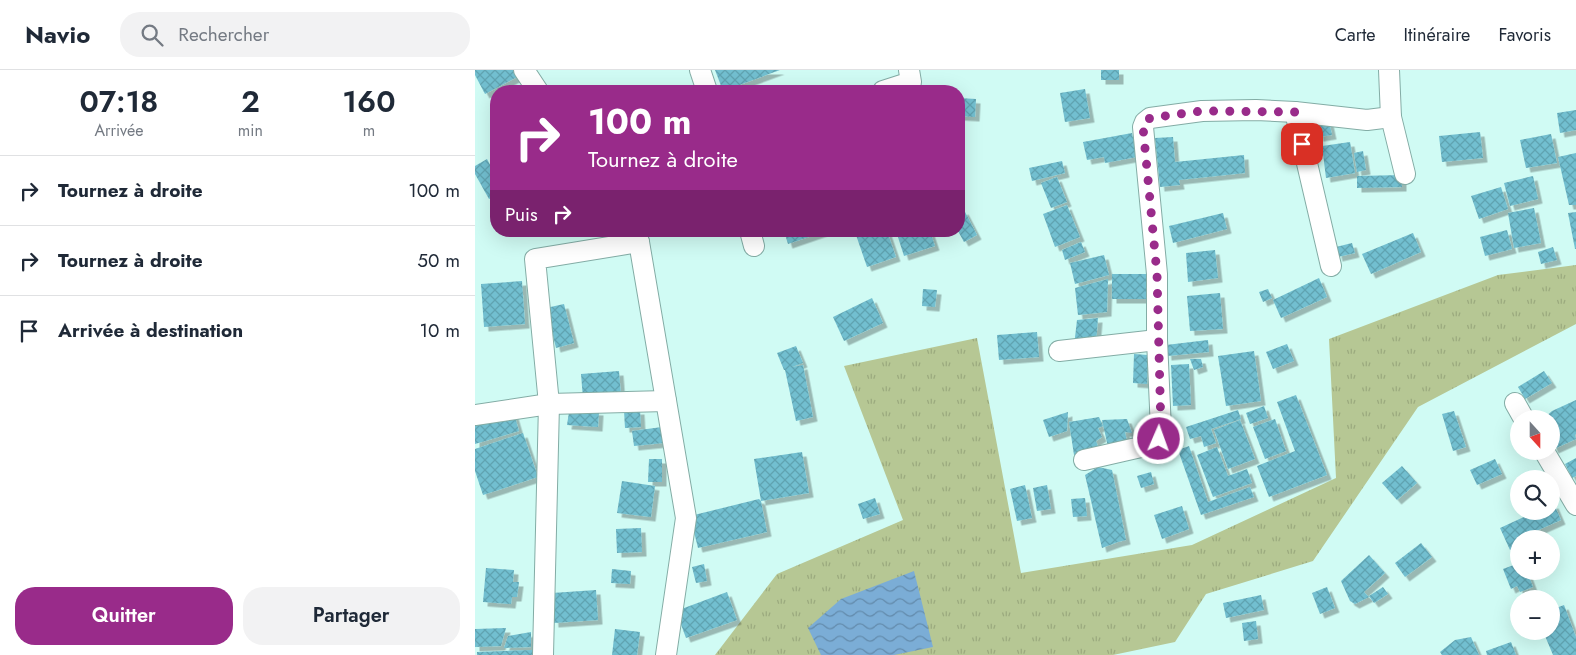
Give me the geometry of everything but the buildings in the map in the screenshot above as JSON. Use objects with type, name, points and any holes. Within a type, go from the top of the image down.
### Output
[{"type":"street","points":[[524,70],[534,85]]},
{"type":"street","points":[[700,70],[705,85]]},
{"type":"street","points":[[902,85],[911,82],[909,70]]},
{"type":"street","points":[[1389,70],[1391,117],[1405,174]]},
{"type":"street","points":[[1084,460],[1154,444],[1159,439],[1161,430],[1157,340],[1157,274],[1143,127],[1145,122],[1150,118],[1202,111],[1295,112],[1367,120],[1391,117]]},
{"type":"street","points":[[1295,112],[1331,266]]},
{"type":"street","points":[[543,655],[549,404],[535,259],[635,237],[686,518],[666,655]]},
{"type":"street","points":[[1059,351],[1157,340]]},
{"type":"street","points":[[475,415],[549,404],[666,401]]},
{"type":"street","points":[[1552,460],[1571,483],[1576,505]]},
{"type":"green space","points":[[1576,265],[1576,324],[1418,407],[1313,561],[1206,594],[1175,642],[1113,655],[715,655],[777,574],[903,520],[844,366],[977,338],[1021,573],[1192,545],[1336,478],[1329,339],[1498,275]]},
{"type":"water","points":[[914,571],[933,647],[894,655],[821,655],[808,628],[841,599]]},
{"type":"route","points":[[1159,439],[1161,430],[1157,340],[1157,274],[1143,127],[1145,122],[1150,118],[1202,111],[1256,110],[1295,112],[1302,144]]}]
